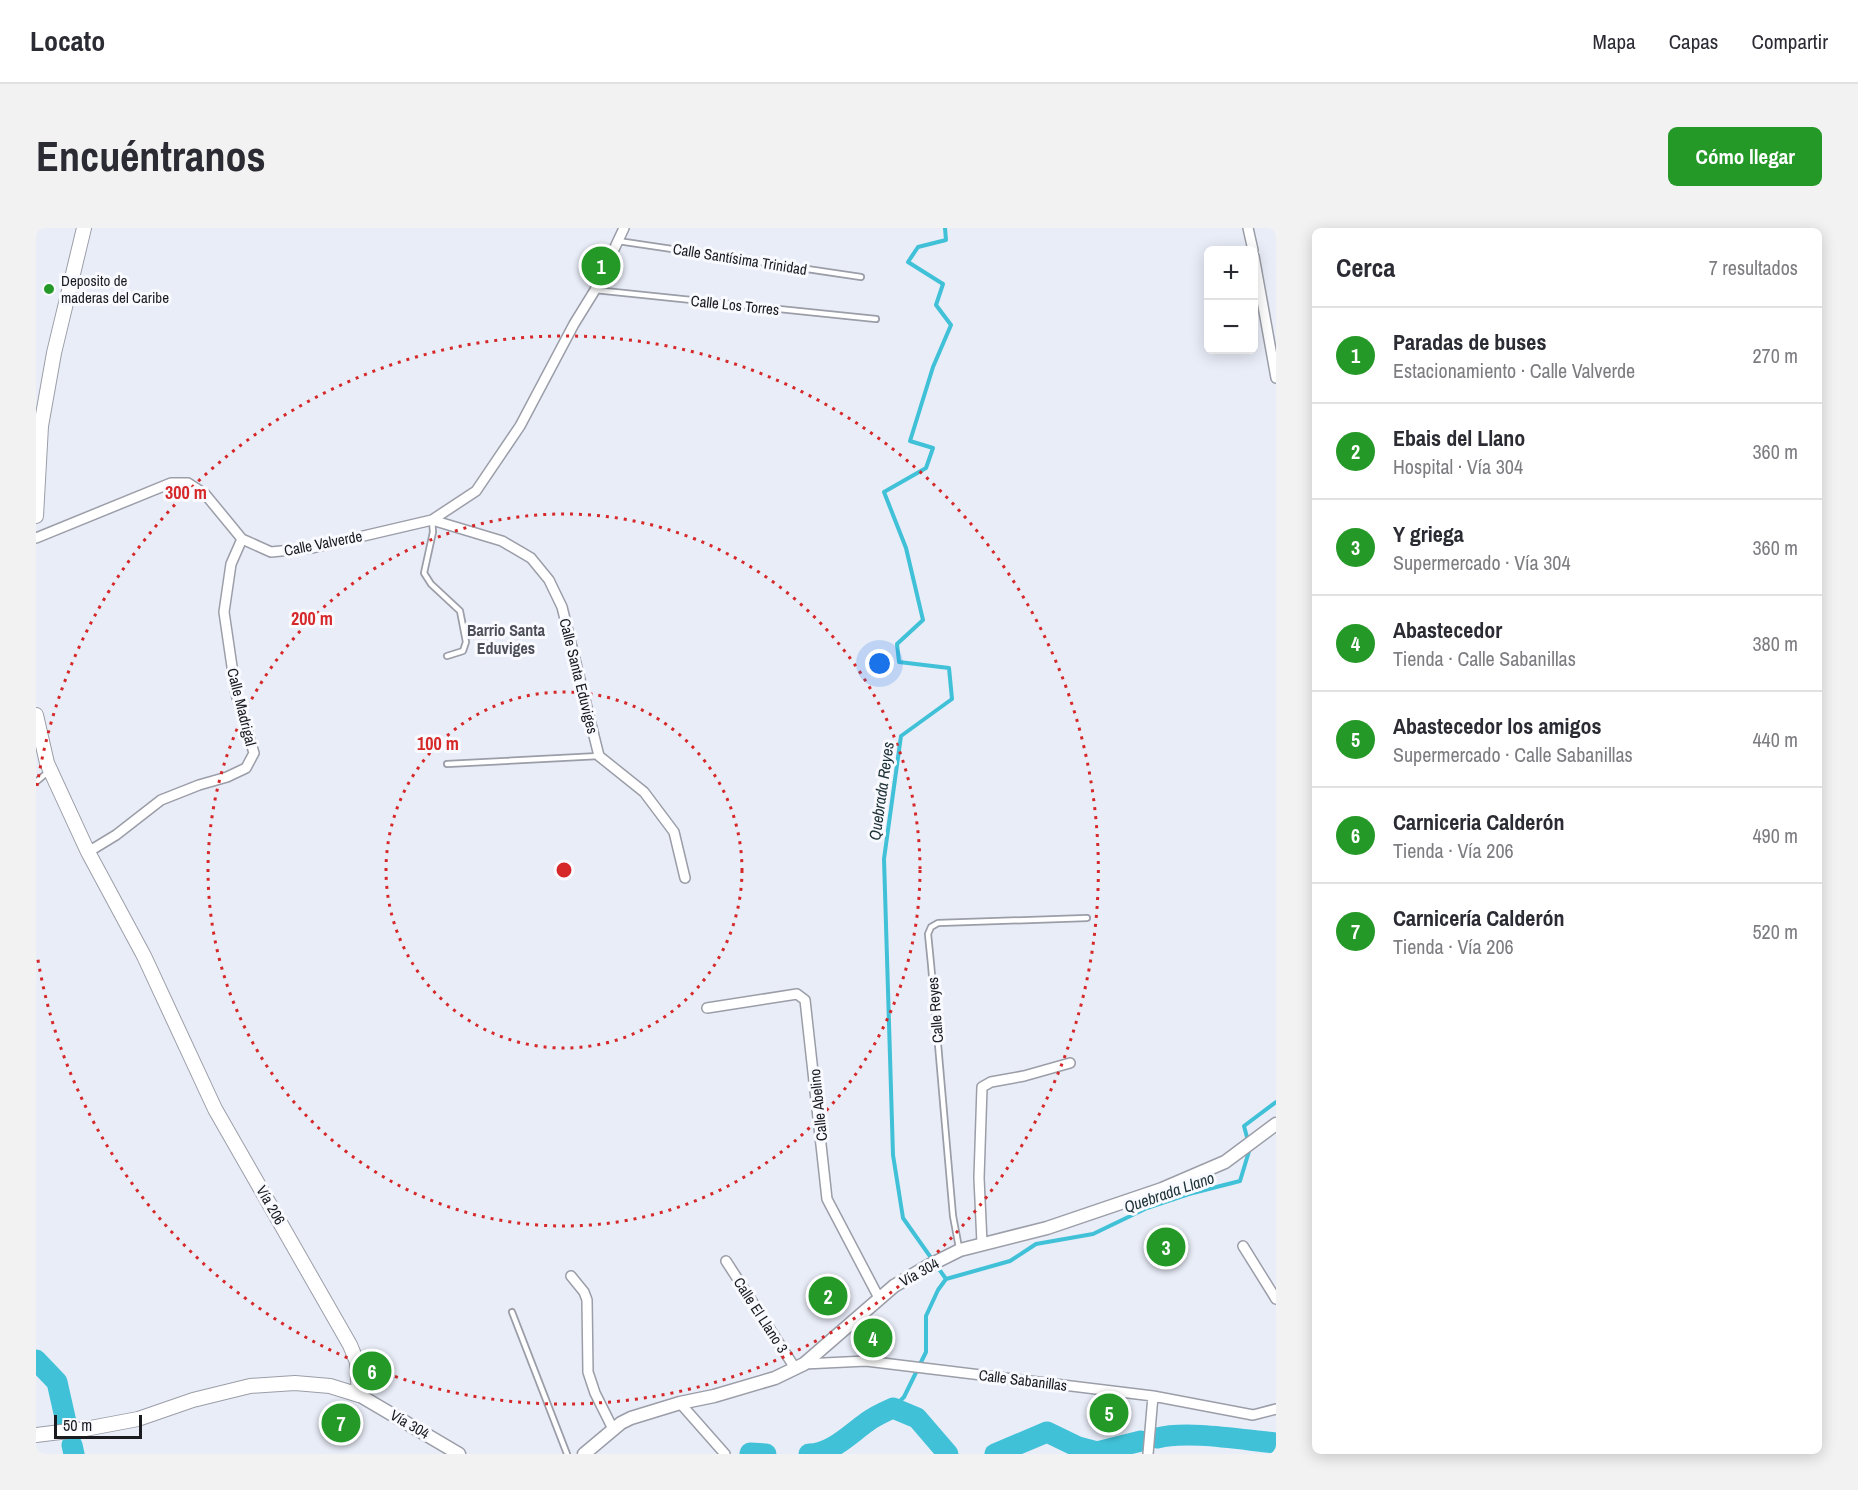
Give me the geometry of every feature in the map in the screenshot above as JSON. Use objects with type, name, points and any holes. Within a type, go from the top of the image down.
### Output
[{"type":"main road","points":[[36,516],[41,426],[54,353],[84,228]]},
{"type":"main road","name":"Vía 206","points":[[36,715],[50,770],[88,852],[144,956],[215,1109],[350,1345],[357,1362],[359,1395]]},
{"type":"main road","points":[[36,1435],[138,1419],[193,1400],[250,1386],[295,1383],[330,1386],[359,1395]]},
{"type":"street","name":"Calle Valverde","points":[[36,538],[171,483],[188,483],[205,494],[242,539],[271,552],[312,548],[432,520],[476,491],[520,426],[594,290],[624,228]]},
{"type":"street","points":[[1248,228],[1251,246]]},
{"type":"street","points":[[1258,276],[1276,378]]},
{"type":"street","name":"Calle Santa Eduviges","points":[[432,520],[502,541],[531,558],[549,580],[562,607],[599,756]]},
{"type":"street","name":"Calle Madrigal","points":[[88,852],[117,835],[161,801],[246,768],[254,753],[236,694],[224,612],[231,564],[242,539]]},
{"type":"street","points":[[599,756],[644,792],[674,832],[685,878]]},
{"type":"street","name":"Calle Abelino","points":[[707,1008],[797,994],[805,1000],[827,1199],[879,1298]]},
{"type":"street","points":[[982,1243],[979,1178],[981,1087],[991,1082],[1024,1076],[1070,1063]]},
{"type":"street","name":"Vía 304","points":[[585,1454],[614,1429],[631,1418],[775,1378],[800,1366],[894,1286],[960,1250],[1047,1228],[1162,1189],[1225,1162],[1276,1124]]},
{"type":"street","points":[[1243,1246],[1276,1299]]},
{"type":"street","name":"Calle El Llano 3","points":[[726,1261],[800,1366]]},
{"type":"street","points":[[571,1276],[584,1292],[587,1300],[588,1372],[595,1393],[614,1429]]},
{"type":"street","name":"Calle Sabanillas","points":[[800,1366],[866,1361],[1153,1396],[1253,1415],[1276,1408]]},
{"type":"street","name":"Vía 304","points":[[359,1395],[459,1454]]},
{"type":"street","points":[[1149,1454],[1153,1396]]},
{"type":"street","points":[[680,1403],[725,1454]]},
{"type":"lane","name":"Calle Santísima Trinidad","points":[[618,240],[861,277]]},
{"type":"lane","name":"Calle Los Torres","points":[[594,290],[876,319]]},
{"type":"lane","points":[[432,520],[433,532],[424,573],[431,584],[460,611],[466,642],[463,651],[447,656]]},
{"type":"lane","points":[[447,764],[599,756]]},
{"type":"lane","points":[[36,782],[50,770]]},
{"type":"lane","name":"Calle Reyes","points":[[960,1250],[953,1216],[928,933],[931,927],[938,923],[1087,918]]},
{"type":"lane","points":[[512,1312],[567,1454]]},
{"type":"waterway","name":"Quebrada Reyes","points":[[945,228],[946,240],[918,247],[908,262],[943,284],[936,305],[951,325],[933,367],[910,441],[933,448],[926,468],[884,492],[906,548],[923,620],[897,644],[899,662],[949,668],[952,699],[901,736],[884,859],[893,1155],[903,1218],[946,1279]]},
{"type":"waterway","name":"Quebrada Llano","points":[[1248,1141],[1244,1126],[1276,1102]]},
{"type":"waterway","name":"Quebrada Llano","points":[[893,1408],[904,1397],[926,1352],[926,1316],[938,1290],[946,1279],[1010,1261],[1036,1244],[1093,1234],[1147,1208],[1240,1181],[1250,1148]]},
{"type":"waterway","points":[[36,1360],[57,1382],[66,1422]]},
{"type":"waterway","points":[[809,1454],[833,1447],[870,1420],[893,1408],[917,1418],[948,1454]]},
{"type":"waterway","points":[[995,1454],[1047,1432],[1078,1447],[1097,1452],[1141,1441]]},
{"type":"waterway","points":[[1157,1438],[1199,1435],[1276,1443]]},
{"type":"waterway","points":[[72,1445],[74,1454]]},
{"type":"waterway","points":[[750,1453],[766,1454]]},
{"type":"place","name":"Paradas de buses","points":[[601,266]]},
{"type":"place","name":"Deposito de maderas del Caribe","points":[[49,289]]},
{"type":"place","name":"Y griega","points":[[1166,1247]]},
{"type":"place","name":"Ebais del Llano","points":[[828,1296]]},
{"type":"place","name":"Abastecedor","points":[[873,1338]]},
{"type":"place","name":"Carniceria Calderón","points":[[372,1371]]},
{"type":"place","name":"Abastecedor los amigos","points":[[1109,1413]]},
{"type":"place","name":"Carnicería Calderón","points":[[341,1423]]},
{"type":"district","name":"Barrio Santa Eduviges","points":[[506,639]]}]
